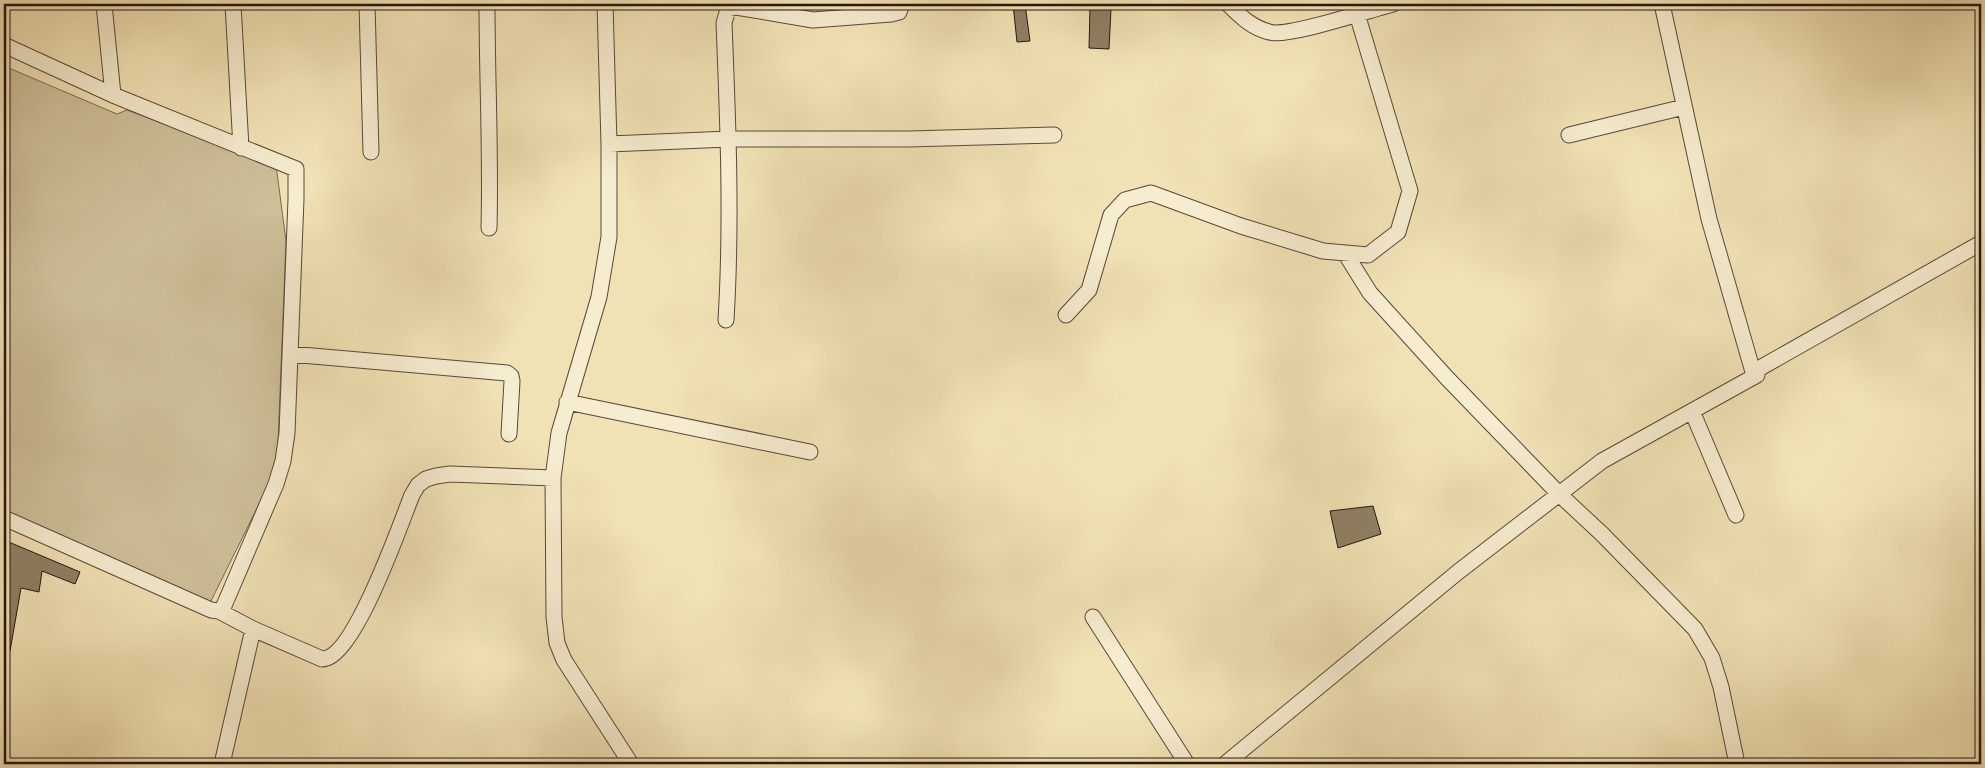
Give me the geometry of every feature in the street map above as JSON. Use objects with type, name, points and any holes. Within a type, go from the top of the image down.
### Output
[{"type":"street","points":[[104,4],[113,95]]},
{"type":"street","points":[[233,4],[242,148]]},
{"type":"street","points":[[368,4],[371,152]]},
{"type":"street","points":[[487,4],[489,228]]},
{"type":"street","points":[[605,4],[610,144],[609,237],[599,297],[559,433],[553,478],[554,618],[557,643],[572,674],[631,764]]},
{"type":"street","points":[[726,320],[730,259],[729,139],[724,23],[728,8],[736,7],[813,20],[891,14],[899,12],[902,4]]},
{"type":"street","points":[[1228,4],[1247,23],[1270,33],[1301,30],[1393,4]]},
{"type":"street","points":[[1225,764],[1458,572],[1602,462],[1757,375],[1752,372],[1709,219],[1662,4]]},
{"type":"street","points":[[1066,315],[1089,290],[1111,215],[1125,200],[1151,193],[1250,229],[1323,252],[1368,255],[1398,232],[1410,191],[1357,14]]},
{"type":"street","points":[[4,45],[113,95],[296,169],[287,433],[283,461],[272,493],[223,608],[219,611]]},
{"type":"street","points":[[1568,135],[1684,107]]},
{"type":"street","points":[[610,144],[729,139],[909,139],[1054,135]]},
{"type":"street","points":[[1752,372],[1981,243]]},
{"type":"street","points":[[1345,254],[1370,293],[1447,378],[1559,494],[1602,534],[1695,629],[1712,658],[1721,687],[1737,764]]},
{"type":"street","points":[[290,354],[507,373],[512,381],[509,434]]},
{"type":"street","points":[[567,402],[810,452]]},
{"type":"street","points":[[1692,412],[1736,516]]},
{"type":"street","points":[[4,518],[211,610],[219,611],[322,659],[328,659],[347,640],[358,623],[370,599],[412,495],[418,485],[426,479],[450,474],[553,478]]},
{"type":"street","points":[[1093,616],[1187,764]]},
{"type":"street","points":[[222,764],[253,628]]},
{"type":"shaded area","points":[[4,66],[117,114],[127,110],[276,165],[286,241],[277,468],[207,609],[4,510]]},
{"type":"building","points":[[1013,4],[1025,4],[1030,41],[1017,42]]},
{"type":"building","points":[[1090,8],[1111,9],[1109,49],[1089,48]]},
{"type":"building","points":[[1373,506],[1381,534],[1338,548],[1330,511]]},
{"type":"building","points":[[4,540],[80,572],[75,584],[42,571],[39,592],[21,588],[10,651],[4,651]]}]
